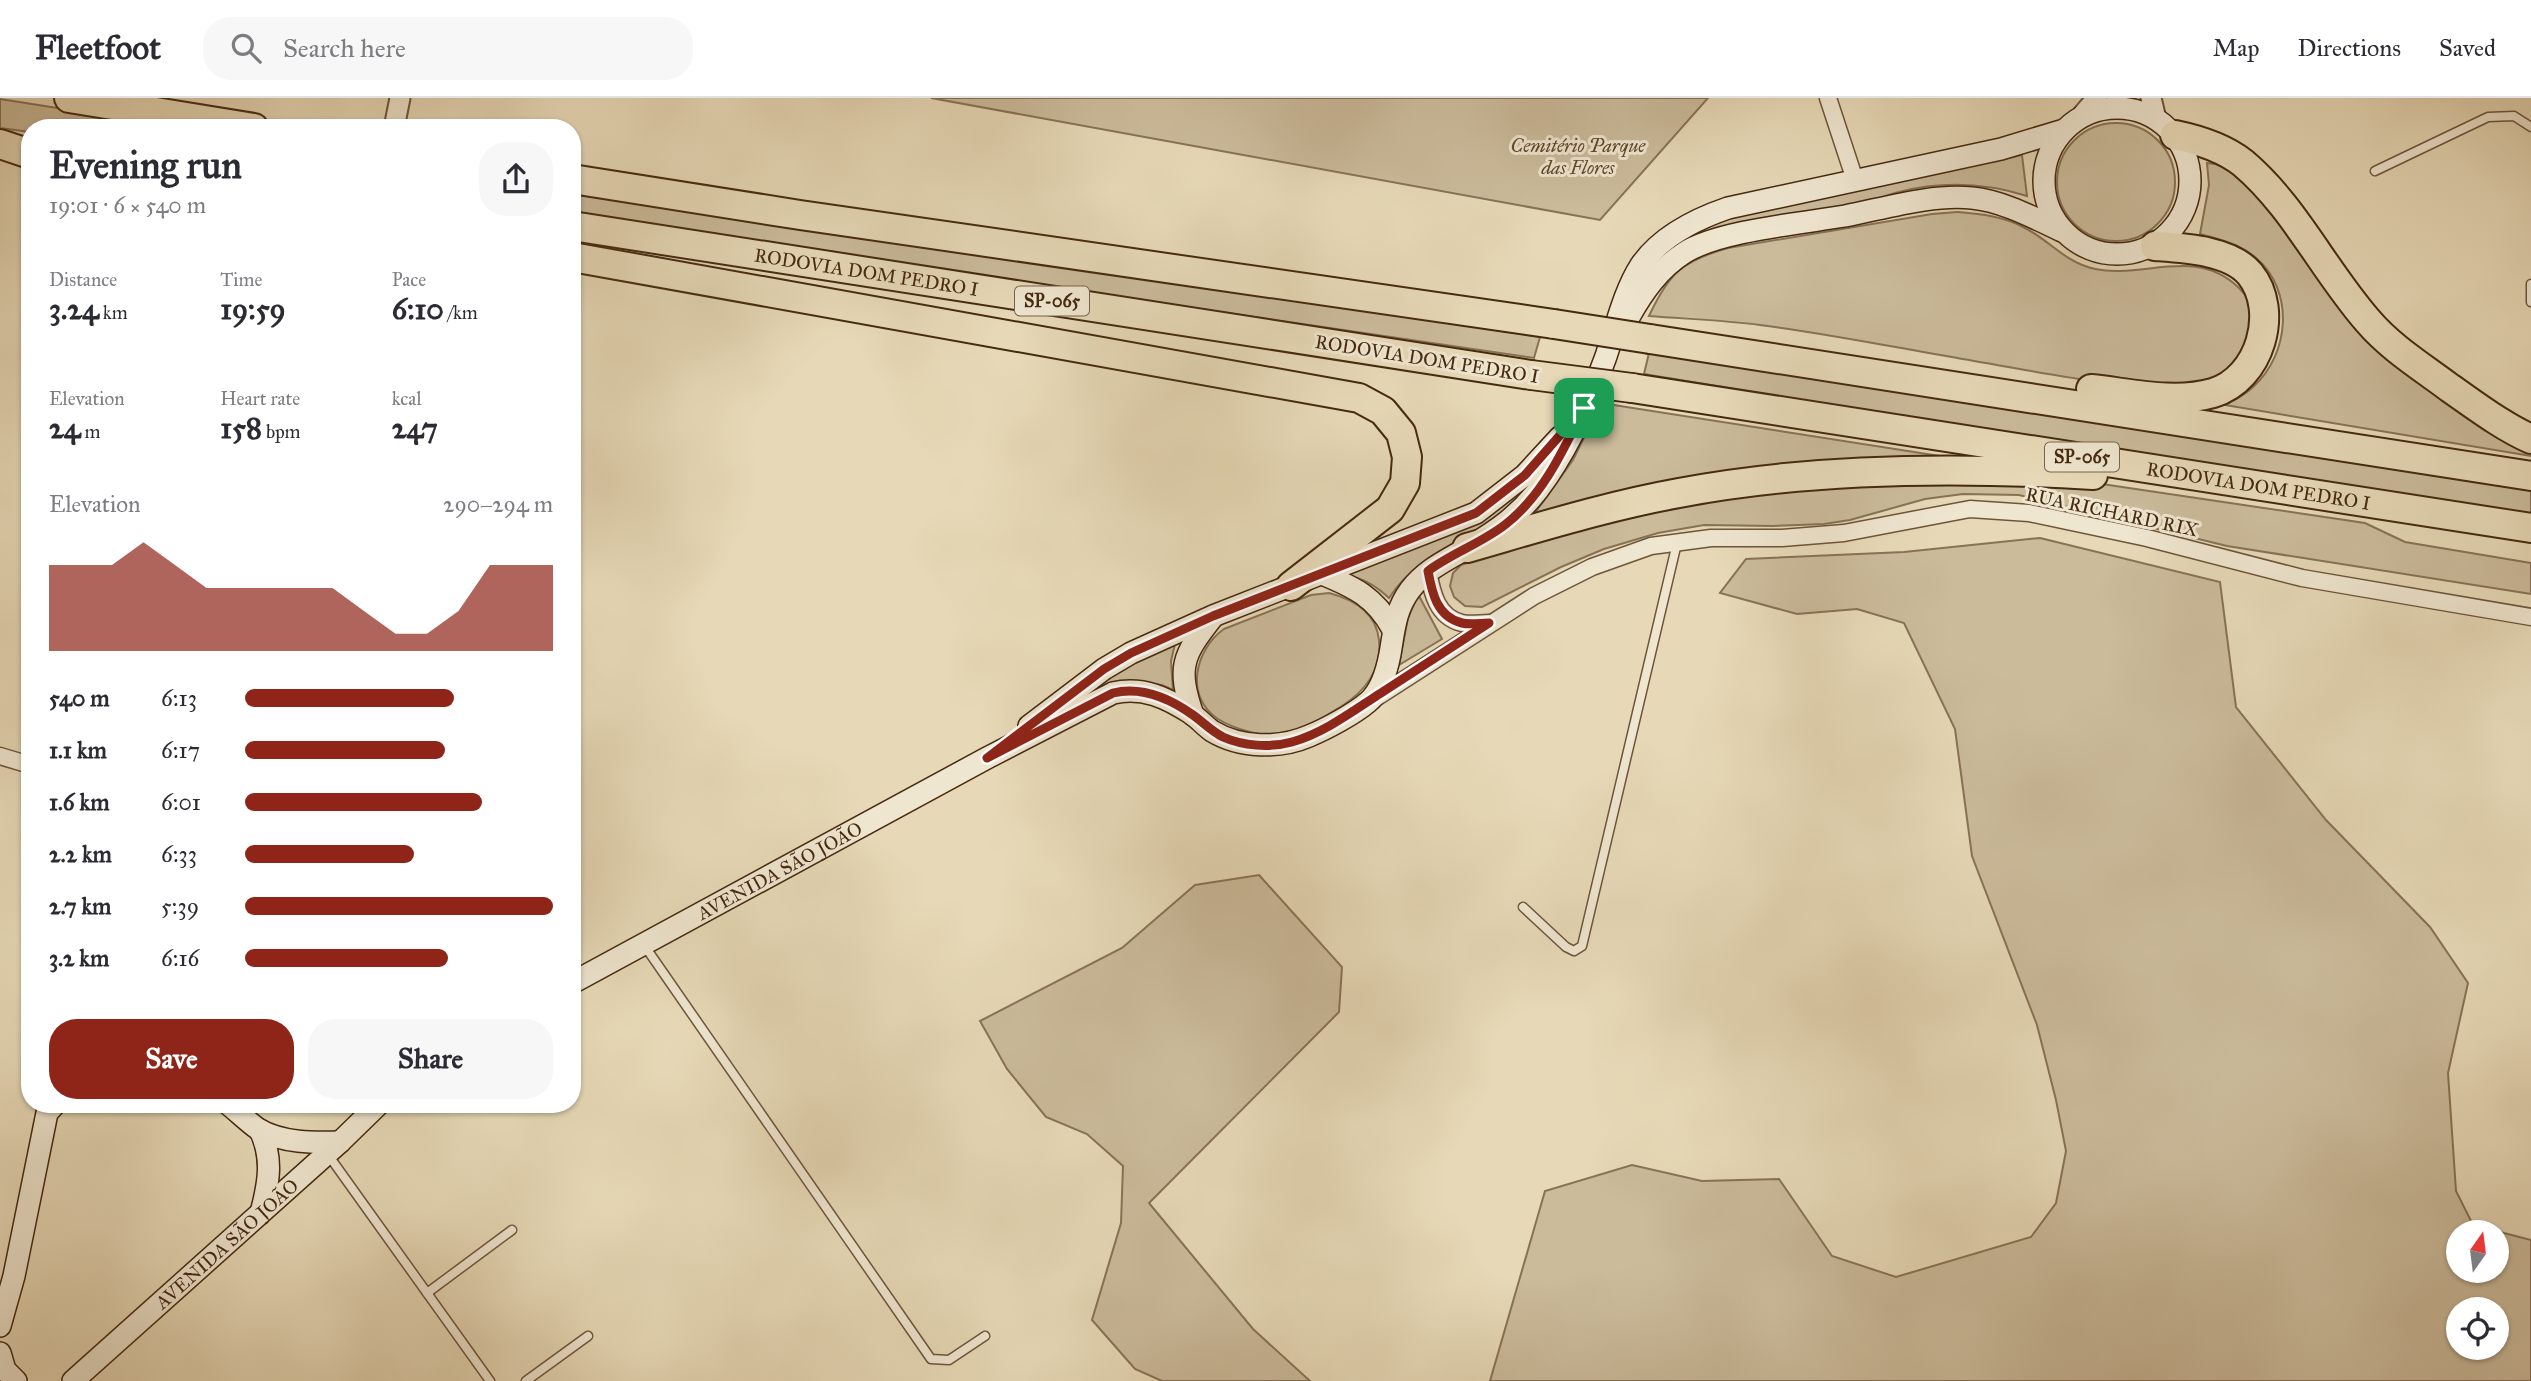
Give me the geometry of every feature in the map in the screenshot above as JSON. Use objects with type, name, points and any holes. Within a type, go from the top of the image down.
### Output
[{"type":"highway","points":[[69,98],[198,119]]},
{"type":"highway","points":[[2161,117],[2241,162],[2287,212],[2341,289],[2370,324],[2408,358],[2489,416],[2531,439]]},
{"type":"highway","points":[[0,141],[21,143]]},
{"type":"highway","points":[[0,141],[21,149]]},
{"type":"highway","points":[[581,180],[800,215],[1554,324],[2531,476]]},
{"type":"highway","name":"RODOVIA DOM PEDRO I","points":[[581,227],[2531,528]]},
{"type":"highway","points":[[1752,355],[2152,396],[2184,397],[2215,392],[2235,379],[2251,363],[2261,342],[2265,319],[2261,295],[2249,273],[2227,258],[2197,250],[2155,246]]},
{"type":"highway","points":[[581,259],[1359,398],[1383,411],[1401,433],[1407,457],[1405,483],[1390,509],[1290,586]]},
{"type":"highway","points":[[1467,548],[1575,517],[1679,492],[1782,479],[1876,473],[1981,471],[2068,473],[2273,487]]},
{"type":"main road","points":[[1604,362],[1653,280],[1686,251],[1727,237],[1933,199],[1973,198],[2009,208],[2062,230],[2081,245],[2100,253],[2127,254],[2155,246],[2175,226],[2188,205],[2192,181],[2188,156],[2161,117],[2090,106],[2064,130],[2051,148],[2043,169],[2043,191],[2049,212],[2062,230]]},
{"type":"main road","points":[[987,758],[1113,693],[1127,690],[1160,696],[1226,738],[1256,745],[1275,745],[1308,737],[1370,701],[1385,675],[1392,628],[1404,598],[1428,571],[1507,523],[1531,500],[1552,471],[1604,362],[1629,289],[1642,265],[1660,244],[1705,216],[1728,208],[2001,149],[2064,130]]},
{"type":"main road","points":[[987,758],[1104,669],[1131,653],[1213,616],[1476,513],[1525,475],[1584,408]]},
{"type":"main road","points":[[1321,574],[1370,598],[1382,610],[1392,628]]},
{"type":"main road","points":[[1193,715],[1184,690],[1185,659],[1192,643],[1213,616]]},
{"type":"main road","name":"AVENIDA SÃO JOÃO","points":[[581,979],[987,758]]},
{"type":"main road","points":[[0,1326],[14,1276],[49,1113]]},
{"type":"main road","points":[[239,1113],[260,1130],[267,1144],[270,1164],[262,1209]]},
{"type":"main road","name":"AVENIDA SÃO JOÃO","points":[[73,1381],[370,1113]]},
{"type":"main road","points":[[260,1130],[333,1148]]},
{"type":"main road","points":[[0,1353],[5,1370],[16,1381]]},
{"type":"street","points":[[1828,98],[1854,180]]},
{"type":"street","points":[[396,119],[400,99]]},
{"type":"street","name":"RUA RICHARD RIX","points":[[1370,701],[1534,596],[1592,567],[1651,546],[1712,538],[1782,538],[1844,533],[1970,509],[2029,513],[2147,538],[2302,578],[2531,617]]},
{"type":"street","points":[[1428,571],[1434,600],[1444,614],[1462,623],[1489,623]]},
{"type":"street","points":[[0,756],[21,762]]},
{"type":"lane","points":[[2375,171],[2488,117],[2514,116],[2531,127]]},
{"type":"lane","points":[[2531,284],[2531,302]]},
{"type":"lane","points":[[1523,907],[1566,947],[1574,951],[1581,946],[1677,542]]},
{"type":"lane","points":[[644,945],[931,1359],[949,1360],[985,1336]]},
{"type":"lane","points":[[333,1148],[427,1293],[490,1381]]},
{"type":"lane","points":[[427,1293],[512,1230]]},
{"type":"lane","points":[[526,1381],[589,1336]]},
{"type":"green space","name":"Cemitério Parque das Flores","points":[[931,98],[1708,98],[1600,220]]},
{"type":"green space","points":[[0,99],[128,119],[21,119],[21,131],[0,128]]},
{"type":"green space","points":[[2116,123],[2139,128],[2158,140],[2170,159],[2175,182],[2170,205],[2158,224],[2139,236],[2116,241],[2093,236],[2074,224],[2062,205],[2057,182],[2062,159],[2074,140],[2093,128]]},
{"type":"green space","points":[[2022,155],[2027,196],[1979,186],[1931,186],[1816,215],[1689,240],[1688,237],[1707,224],[1727,218]]},
{"type":"green space","points":[[2207,163],[2223,165],[2245,177],[2325,283],[2531,447],[2531,456],[2225,405],[2253,387],[2275,357],[2283,322],[2282,304],[2268,271],[2255,257],[2236,245],[2200,234],[2209,185]]},
{"type":"green space","points":[[581,190],[1540,337],[1534,358],[581,218]]},
{"type":"green space","points":[[1957,212],[1991,216],[2015,223],[2072,260],[2091,268],[2129,271],[2185,266],[2204,268],[2221,275],[2238,287],[2251,308],[2250,333],[2243,357],[2222,374],[2197,384],[2138,385],[2054,375],[1787,329],[1649,316],[1663,289],[1679,271],[1712,253],[1728,248]]},
{"type":"green space","points":[[1649,353],[2531,487],[2531,515],[2006,434],[1644,374]]},
{"type":"green space","points":[[1601,403],[1959,459],[1532,517],[1573,460]]},
{"type":"green space","points":[[2075,480],[2365,523],[2405,542],[2531,563],[2531,594],[2227,546],[2019,495],[1963,494],[1925,499],[1850,520],[1824,524],[1704,525],[1658,533],[1604,549],[1561,567],[1482,607],[1465,606],[1454,597],[1450,586],[1453,573],[1461,565],[1610,518],[1800,484]]},
{"type":"green space","points":[[1519,493],[1524,495],[1500,519],[1425,562],[1401,583],[1389,598],[1369,583],[1346,575],[1482,521]]},
{"type":"green space","points":[[2040,538],[2220,582],[2236,707],[2326,820],[2430,927],[2468,983],[2448,1073],[2456,1191],[2470,1220],[2446,1220],[2446,1283],[2510,1283],[2510,1235],[2531,1240],[2531,1381],[1490,1381],[1545,1191],[1632,1165],[1702,1181],[1779,1179],[1832,1256],[1896,1277],[2031,1237],[2056,1203],[2066,1151],[2037,1025],[1972,856],[1955,729],[1904,623],[1857,609],[1797,614],[1720,593],[1746,559],[1904,552]]},
{"type":"green space","points":[[1329,593],[1362,608],[1377,630],[1379,651],[1375,670],[1358,693],[1312,724],[1288,734],[1264,734],[1239,729],[1224,723],[1207,710],[1197,686],[1197,673],[1200,660],[1214,638],[1224,629],[1311,595]]},
{"type":"green space","points":[[1418,594],[1442,639],[1399,665],[1408,618]]},
{"type":"green space","points":[[1175,644],[1171,661],[1173,690],[1162,685],[1133,682],[1028,732],[1115,670]]},
{"type":"green space","points":[[1259,875],[1342,967],[1339,1012],[1149,1203],[1253,1329],[1310,1381],[1162,1381],[1135,1369],[1092,1320],[1121,1223],[1123,1166],[1087,1134],[1046,1117],[1007,1069],[980,1021],[1122,948],[1195,885]]},
{"type":"route","points":[[1584,408],[1565,449],[1531,500],[1507,523],[1428,571],[1434,600],[1444,614],[1462,623],[1489,623],[1342,718],[1308,737],[1289,743],[1256,745],[1226,738],[1160,696],[1127,690],[1113,693],[987,758],[1104,669],[1131,653],[1213,616],[1476,513],[1525,475],[1549,451],[1584,408]]}]
